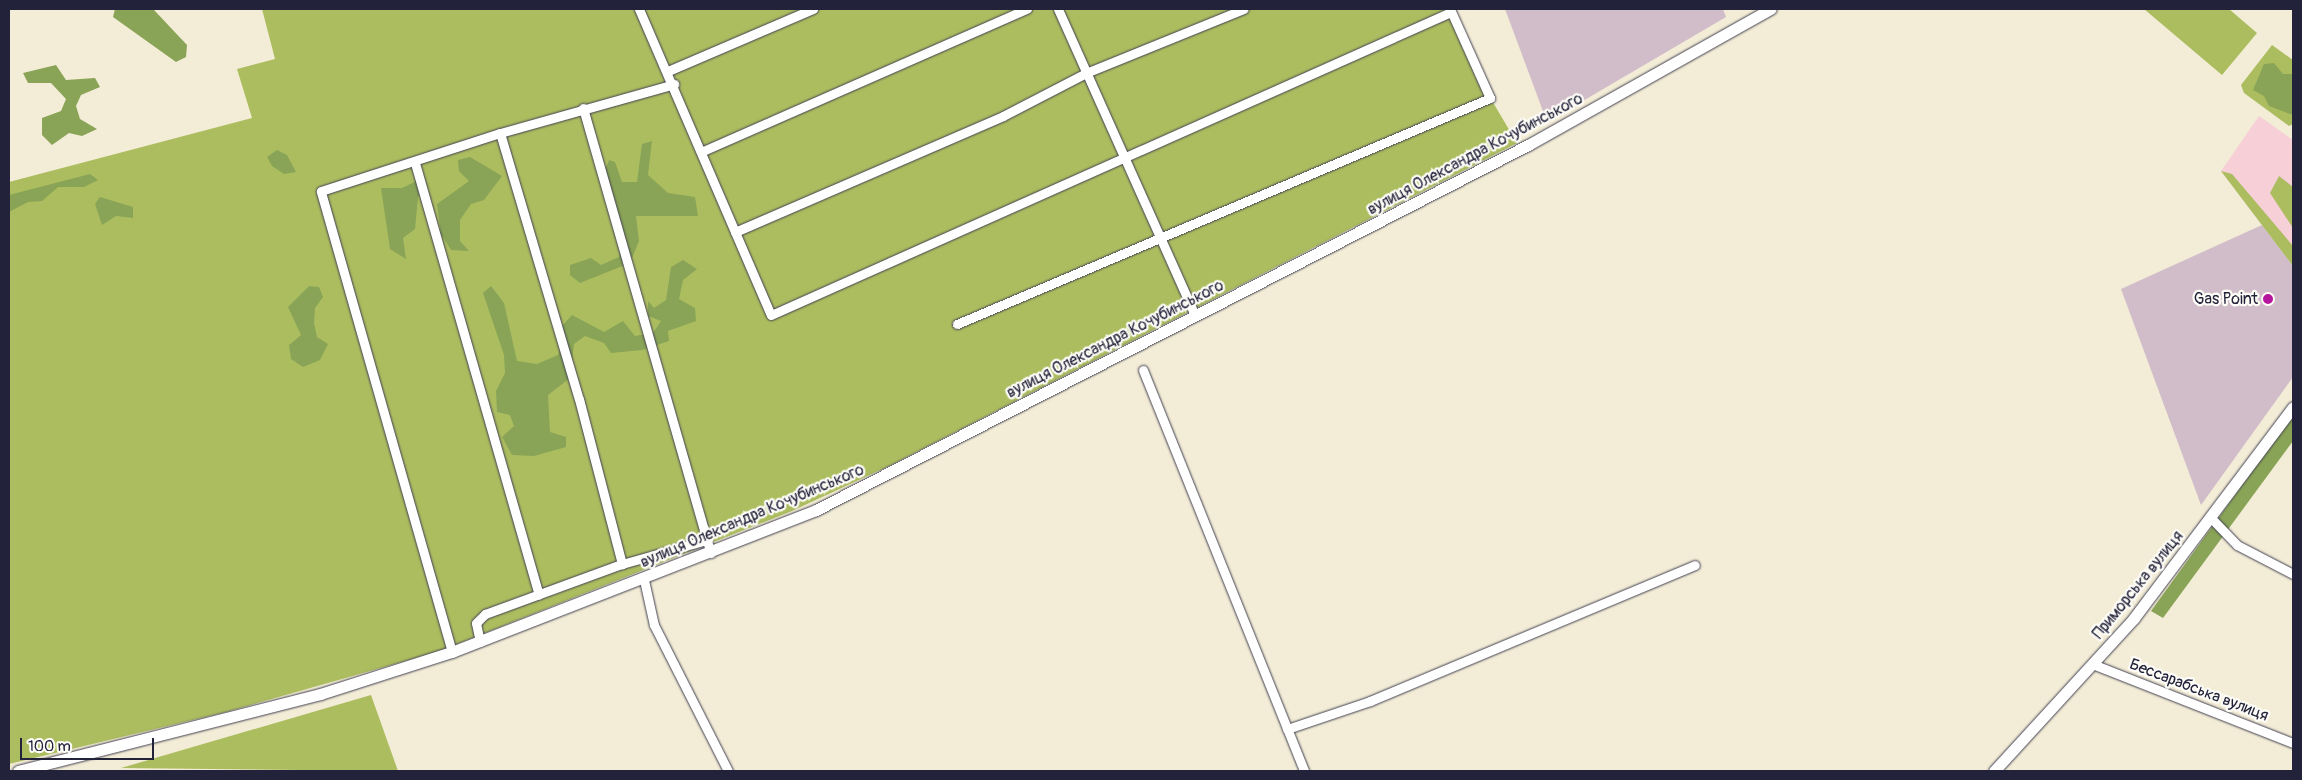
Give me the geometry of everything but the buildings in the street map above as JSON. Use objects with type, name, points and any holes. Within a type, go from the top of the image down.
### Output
[{"type":"street","points":[[639,9],[703,151],[771,315],[1124,159],[1451,10],[1490,98],[1161,240],[957,324]]},
{"type":"street","points":[[668,71],[813,9]]},
{"type":"street","points":[[703,151],[1027,9]]},
{"type":"street","points":[[1058,9],[1195,315]]},
{"type":"street","points":[[735,232],[1003,116],[1086,73],[1244,9]]},
{"type":"street","name":"вулиця Олександра Кочубинського","points":[[18,771],[293,701],[452,652],[711,553],[899,470],[1195,315],[1544,136],[1770,9]]},
{"type":"street","points":[[452,652],[321,191],[415,164],[500,133],[583,108],[674,84]]},
{"type":"street","points":[[583,108],[711,553]]},
{"type":"street","points":[[500,133],[579,399],[622,564]]},
{"type":"street","points":[[415,164],[539,595]]},
{"type":"street","points":[[1143,370],[1304,771]]},
{"type":"street","name":"Приморська вулиця","points":[[1994,771],[2095,665],[2212,519],[2293,407]]},
{"type":"street","points":[[2212,519],[2238,545],[2293,574]]},
{"type":"street","points":[[480,642],[476,623],[485,614],[622,564],[707,540]]},
{"type":"street","points":[[1287,729],[1370,702],[1695,565]]},
{"type":"street","points":[[644,580],[654,625],[728,771]]},
{"type":"street","name":"Бессарабська вулиця","points":[[2095,665],[2293,742]]},
{"type":"shaded area","points":[[1505,9],[1723,9],[1726,17],[1547,122]]},
{"type":"shaded area","points":[[2259,116],[2293,140],[2293,266],[2221,171]]},
{"type":"shaded area","points":[[2262,225],[2293,266],[2293,377],[2201,505],[2121,289]]},
{"type":"green space","points":[[115,9],[154,10],[187,45],[186,57],[176,62],[113,17]]},
{"type":"green space","points":[[262,9],[1447,9],[1472,67],[1517,143],[891,465],[792,511],[437,652],[226,712],[9,764],[9,182],[252,118],[237,69],[275,59]]},
{"type":"green space","points":[[2144,9],[2229,9],[2257,33],[2222,75]]},
{"type":"green space","points":[[2272,45],[2293,60],[2293,124],[2289,126],[2244,93],[2241,85]]},
{"type":"green space","points":[[2274,63],[2283,74],[2293,74],[2293,115],[2269,106],[2264,96],[2253,90],[2264,64]]},
{"type":"green space","points":[[56,65],[66,80],[95,78],[100,87],[81,95],[76,106],[80,119],[97,129],[82,136],[69,133],[52,145],[42,135],[42,118],[61,111],[66,99],[51,83],[28,83],[23,73]]},
{"type":"green space","points":[[652,141],[648,175],[668,193],[695,197],[698,216],[636,216],[639,241],[630,263],[580,283],[570,275],[570,265],[591,258],[601,265],[619,257],[623,236],[605,171],[609,160],[615,162],[622,182],[637,182],[642,144]]},
{"type":"green space","points":[[277,150],[287,155],[296,172],[284,174],[272,166],[267,157]]},
{"type":"green space","points":[[470,157],[502,176],[484,200],[471,204],[460,220],[460,241],[469,251],[451,250],[441,234],[437,204],[469,181],[459,171],[458,160]]},
{"type":"green space","points":[[2221,171],[2232,174],[2293,246],[2293,266]]},
{"type":"green space","points":[[90,174],[98,180],[84,187],[58,187],[42,201],[28,202],[9,212],[9,195]]},
{"type":"green space","points":[[2279,176],[2293,187],[2293,228],[2270,193]]},
{"type":"green space","points":[[423,178],[427,184],[418,197],[415,229],[403,238],[406,259],[390,249],[381,188],[402,188]]},
{"type":"green space","points":[[100,197],[133,207],[133,218],[116,216],[102,225],[95,204]]},
{"type":"green space","points":[[683,260],[697,269],[683,280],[679,299],[695,308],[696,321],[668,331],[669,341],[642,350],[611,353],[604,343],[585,336],[574,344],[570,378],[548,395],[550,432],[566,437],[566,447],[534,456],[512,455],[502,437],[514,426],[510,415],[497,412],[496,391],[505,373],[504,355],[483,293],[491,286],[504,303],[517,361],[537,364],[558,355],[564,339],[561,327],[572,315],[604,332],[623,321],[635,336],[653,333],[661,321],[648,316],[648,301],[654,308],[666,300],[671,267]]},
{"type":"green space","points":[[309,286],[319,287],[323,297],[315,308],[314,323],[317,337],[328,344],[320,360],[303,367],[291,359],[289,345],[301,335],[288,307]]},
{"type":"green space","points":[[2293,415],[2293,441],[2163,618],[2151,611]]},
{"type":"green space","points":[[371,695],[398,771],[121,768]]},
{"type":"place","name":"Gas Point","points":[[2268,299]]}]
